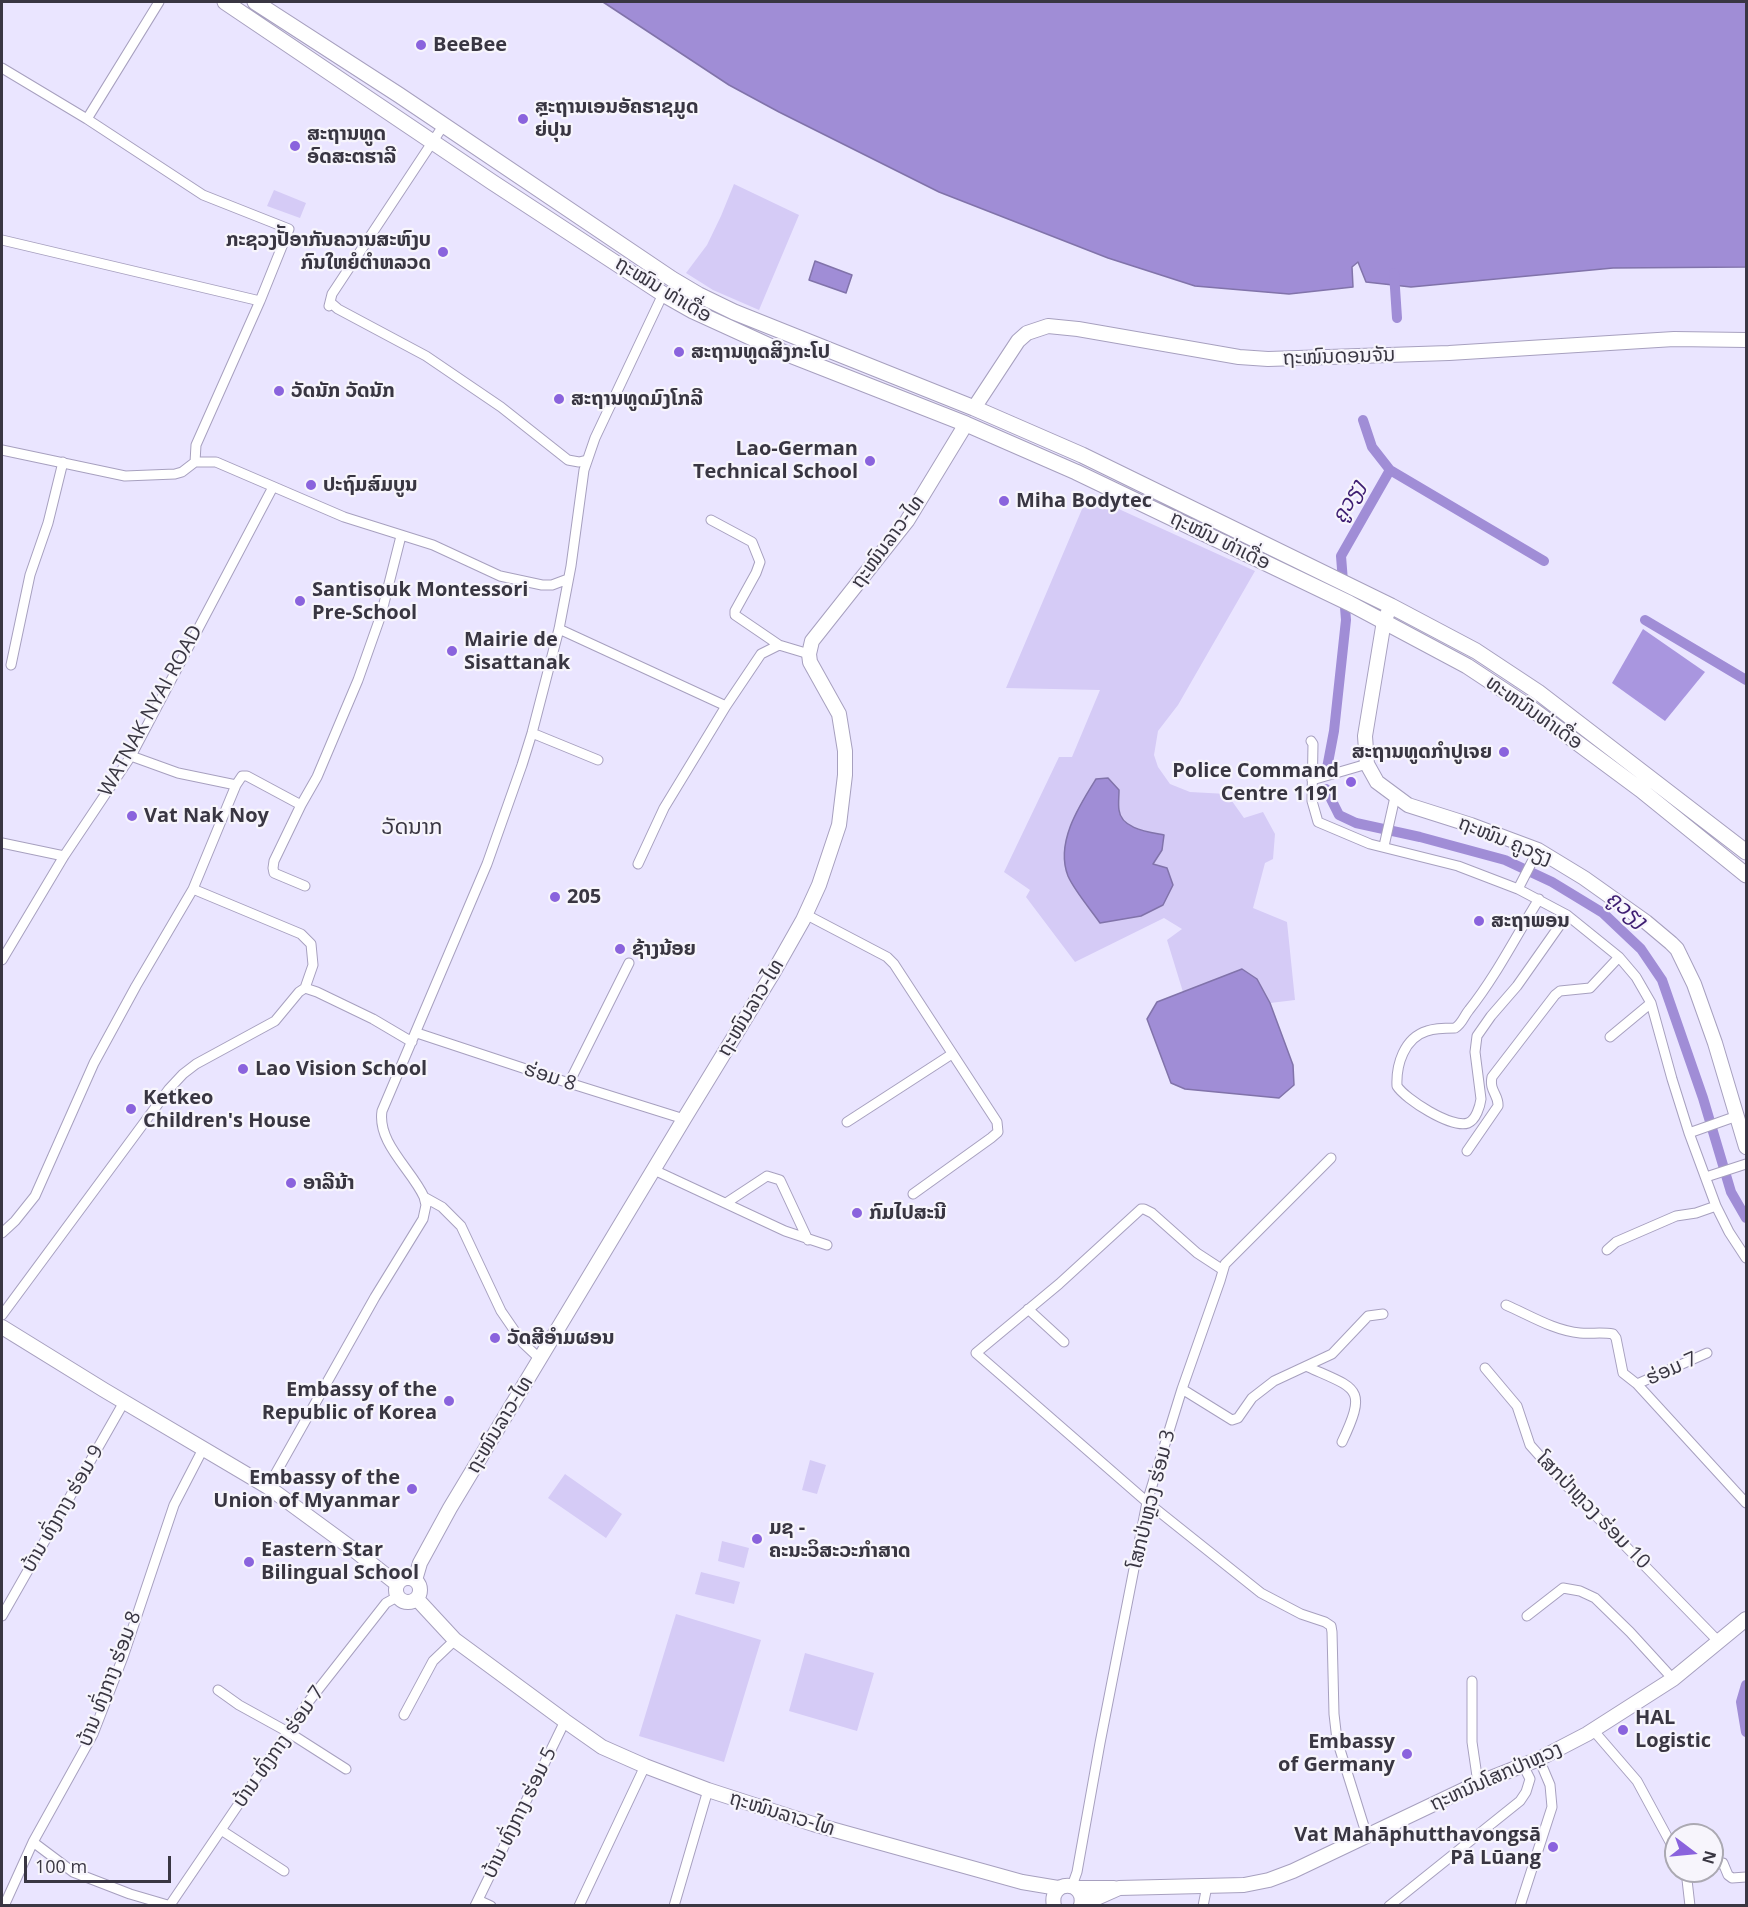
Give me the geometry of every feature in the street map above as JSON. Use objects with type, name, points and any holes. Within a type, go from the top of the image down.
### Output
[{"type":"main road","name":"ຖະໝົນ ທ່າເດື່ອ","points":[[225,2],[663,294],[693,311],[786,353],[966,424],[1076,472],[1303,581]]},
{"type":"main road","name":"ຖະໝົນ ທ່າເດື່ອ","points":[[255,2],[699,295],[734,312],[974,408],[1082,455],[1312,567]]},
{"type":"main road","points":[[577,237],[587,222]]},
{"type":"main road","points":[[663,294],[672,279]]},
{"type":"main road","points":[[966,424],[974,408]]},
{"type":"main road","name":"ທະຫນົນທ່າເດື່ອ","points":[[1312,567],[1476,651],[1538,692],[1746,852]]},
{"type":"main road","name":"ທະຫນົນທ່າເດື່ອ","points":[[1303,581],[1467,666],[1529,707],[1641,790],[1746,875]]},
{"type":"street","points":[[87,119],[159,2]]},
{"type":"street","points":[[2,68],[87,119],[203,195],[289,229],[260,301],[196,445],[195,462]]},
{"type":"street","points":[[443,126],[332,294],[329,306],[426,356],[501,407],[568,460],[579,462],[587,460]]},
{"type":"street","points":[[2,240],[260,301]]},
{"type":"street","points":[[268,1487],[375,1297],[423,1219],[424,1197],[383,1132],[382,1111],[487,864],[532,733],[559,628],[587,460],[595,438],[663,294]]},
{"type":"street","name":"ຖະໝົນດອນຈັນ","points":[[974,408],[1018,341],[1026,333],[1048,326],[1268,360],[1674,339],[1746,340]]},
{"type":"street","name":"ຖະໜົນລາວ-ໄທ","points":[[415,1580],[420,1563],[450,1508],[773,974],[819,885],[839,825],[845,765],[839,714],[810,662],[812,641],[907,521],[966,424]]},
{"type":"street","points":[[2,450],[125,476],[175,474],[182,472],[195,462],[216,462],[241,468],[273,487],[344,517],[433,545],[500,576],[532,584],[552,585],[568,579]]},
{"type":"street","points":[[10,665],[30,575],[48,523],[63,462]]},
{"type":"street","name":"WATNAK NYAI ROAD","points":[[2,960],[64,856],[131,756],[273,487]]},
{"type":"street","points":[[711,520],[752,542],[760,562],[735,615],[779,645],[809,654]]},
{"type":"street","points":[[305,886],[274,873],[273,868],[301,805],[317,777],[358,680],[381,615],[401,536]]},
{"type":"street","points":[[1312,780],[1367,764],[1365,736],[1384,621],[1392,606]]},
{"type":"street","points":[[559,628],[726,706]]},
{"type":"street","points":[[638,864],[664,808],[726,706],[761,654],[779,645]]},
{"type":"street","points":[[532,733],[598,760]]},
{"type":"street","points":[[1311,741],[1313,744],[1312,801],[1318,822],[1370,844],[1385,843],[1519,888],[1567,915],[1619,957],[1636,977],[1651,1003],[1672,1079],[1709,1175],[1716,1206],[1746,1258]]},
{"type":"street","points":[[131,756],[178,773],[236,785]]},
{"type":"street","name":"ຖະໜົນ ຄູວຽງ","points":[[1367,764],[1377,783],[1394,802],[1471,825],[1584,878],[1646,922],[1677,949],[1694,984],[1734,1117],[1746,1147]]},
{"type":"street","points":[[2,1233],[35,1196],[94,1064],[136,986],[193,889],[236,785],[242,776],[247,776],[301,805]]},
{"type":"street","points":[[1385,843],[1394,802]]},
{"type":"street","points":[[2,843],[64,856]]},
{"type":"street","points":[[1519,888],[1535,856]]},
{"type":"street","points":[[2,1315],[169,1089],[196,1064],[274,1020],[305,988],[313,965],[311,944],[301,934],[193,889]]},
{"type":"street","points":[[1539,899],[1485,991],[1467,1013],[1460,1026],[1424,1032],[1411,1041],[1398,1064],[1397,1086],[1412,1101],[1448,1120],[1464,1124],[1471,1121],[1480,1106],[1481,1099],[1475,1052],[1478,1036],[1567,915]]},
{"type":"street","points":[[805,914],[881,954],[894,964],[997,1122],[998,1132],[913,1194]]},
{"type":"street","points":[[1467,1151],[1498,1106],[1490,1085],[1492,1077],[1547,1004],[1560,991],[1590,988],[1619,957]]},
{"type":"street","points":[[569,1083],[628,963]]},
{"type":"street","name":"ຮ່ອມ 8","points":[[305,988],[415,1037],[684,1119]]},
{"type":"street","points":[[1610,1037],[1651,1003]]},
{"type":"street","points":[[847,1122],[952,1054]]},
{"type":"street","points":[[1692,1131],[1734,1117]]},
{"type":"street","name":"ໂສກປ່າຫຼວງ ຮ່ອມ 3","points":[[1063,1894],[1077,1872],[1147,1502],[1182,1389],[1225,1264],[1331,1158]]},
{"type":"street","points":[[1709,1175],[1744,1165]]},
{"type":"street","points":[[654,1170],[808,1240],[827,1245]]},
{"type":"street","points":[[726,1203],[767,1176],[774,1177],[780,1180],[808,1240]]},
{"type":"street","points":[[424,1197],[442,1207],[461,1226],[501,1311],[523,1342],[540,1359]]},
{"type":"street","points":[[1607,1250],[1616,1242],[1676,1216],[1696,1213],[1716,1206]]},
{"type":"street","points":[[1223,1270],[1197,1253],[1152,1213],[1141,1209],[1059,1284],[976,1353],[1147,1502],[1261,1593],[1290,1609],[1330,1626],[1337,1740],[1367,1836]]},
{"type":"street","points":[[1506,1305],[1568,1331],[1613,1334],[1616,1338],[1623,1372],[1637,1384],[1746,1503]]},
{"type":"street","points":[[1028,1309],[1064,1342]]},
{"type":"street","points":[[1182,1389],[1232,1420],[1238,1418],[1252,1398],[1274,1381],[1332,1354],[1368,1316],[1383,1314]]},
{"type":"street","points":[[2,1327],[268,1487],[354,1550],[407,1603],[417,1599],[420,1589],[415,1580],[403,1579],[397,1591]]},
{"type":"street","name":"ຮ່ອມ 7","points":[[1637,1384],[1707,1353]]},
{"type":"street","points":[[1308,1366],[1353,1389],[1356,1399],[1355,1408],[1342,1442]]},
{"type":"street","name":"ໂສກປ່າຫຼວງ ຮ່ອມ 10","points":[[1485,1368],[1517,1406],[1530,1445],[1562,1481],[1719,1642]]},
{"type":"street","name":"ບ້ານ ທົ່ງກາງ ຮ່ອມ 9","points":[[2,1616],[124,1402]]},
{"type":"street","name":"ບ້ານ ທົ່ງກາງ ຮ່ອມ 8","points":[[4,1905],[33,1842],[93,1734],[123,1657],[174,1505],[204,1447]]},
{"type":"street","points":[[1527,1616],[1563,1588],[1580,1591],[1595,1598],[1609,1611],[1673,1679]]},
{"type":"street","name":"ບ້ານ ທົ່ງກາງ ຮ່ອມ 7","points":[[170,1905],[288,1732],[310,1707],[397,1591]]},
{"type":"street","name":"ຖະໜົນລາວ-ໄທ","points":[[417,1599],[456,1640],[603,1747],[708,1790],[813,1824],[1063,1894]]},
{"type":"street","name":"ຖະຫນົນໂສກປ່າຫຼວງ","points":[[1081,1905],[1119,1888],[1244,1886],[1269,1881],[1310,1864],[1478,1783],[1539,1759],[1593,1730],[1673,1679],[1746,1619]]},
{"type":"street","points":[[404,1715],[433,1661],[456,1640]]},
{"type":"street","points":[[1472,1681],[1472,1742],[1478,1783]]},
{"type":"street","points":[[218,1690],[238,1705],[288,1732],[346,1769]]},
{"type":"street","name":"ບ້ານ ທົ່ງກາງ ຮ່ອມ 5","points":[[477,1903],[565,1721]]},
{"type":"street","points":[[1593,1730],[1637,1781],[1664,1831]]},
{"type":"street","points":[[1520,1905],[1552,1807],[1550,1785],[1539,1759]]},
{"type":"street","points":[[1389,1905],[1520,1801],[1530,1779],[1523,1765]]},
{"type":"street","points":[[579,1905],[645,1766]]},
{"type":"street","points":[[674,1905],[708,1790]]},
{"type":"street","points":[[221,1830],[284,1871]]},
{"type":"street","points":[[33,1842],[73,1872],[130,1894],[170,1905]]},
{"type":"street","points":[[1724,1865],[1728,1875],[1732,1878],[1746,1877]]},
{"type":"street","points":[[1690,1883],[1690,1905]]},
{"type":"street","points":[[1203,1905],[1207,1886]]},
{"type":"street","points":[[1063,1894],[1119,1888]]},
{"type":"street","points":[[1063,1894],[1081,1895],[1081,1905]]},
{"type":"street","points":[[477,1903],[491,1905]]},
{"type":"shaded area","points":[[603,2],[1746,2],[1746,267],[1613,268],[1411,287],[1366,282],[1358,262],[1352,267],[1353,287],[1289,294],[1195,286],[1108,258],[939,192],[729,85]]},
{"type":"shaded area","points":[[734,184],[799,215],[759,310],[713,290],[686,273],[707,245]]},
{"type":"shaded area","points":[[274,190],[306,203],[300,218],[267,206]]},
{"type":"shaded area","points":[[815,261],[852,275],[846,293],[809,280]]},
{"type":"shaded area","points":[[1088,495],[1255,571],[1178,705],[1158,731],[1154,755],[1158,767],[1170,784],[1190,792],[1227,794],[1244,818],[1263,812],[1275,834],[1273,859],[1265,863],[1253,908],[1287,922],[1295,1000],[1270,1003],[1257,979],[1242,969],[1183,992],[1167,940],[1182,929],[1164,918],[1075,962],[1026,897],[1030,890],[1004,872],[1059,757],[1072,757],[1100,690],[1006,688]]},
{"type":"shaded area","points":[[1643,629],[1705,672],[1665,721],[1612,683]]},
{"type":"shaded area","points":[[1108,778],[1119,790],[1119,810],[1125,822],[1137,828],[1164,835],[1162,850],[1153,864],[1167,868],[1173,885],[1163,905],[1141,916],[1100,923],[1078,894],[1068,876],[1064,851],[1071,825],[1089,790],[1096,779]]},
{"type":"shaded area","points":[[1242,969],[1257,979],[1270,1003],[1293,1065],[1294,1085],[1279,1098],[1185,1089],[1171,1083],[1147,1019],[1157,1002]]},
{"type":"shaded area","points":[[810,1460],[826,1465],[817,1494],[802,1490]]},
{"type":"shaded area","points":[[565,1474],[622,1514],[606,1538],[548,1498]]},
{"type":"shaded area","points":[[722,1541],[749,1548],[744,1568],[718,1561]]},
{"type":"shaded area","points":[[701,1572],[740,1582],[734,1604],[695,1594]]},
{"type":"shaded area","points":[[676,1614],[761,1640],[724,1762],[639,1736]]},
{"type":"shaded area","points":[[805,1653],[874,1673],[857,1731],[789,1711]]},
{"type":"waterway","points":[[1394,273],[1397,318]]},
{"type":"waterway","points":[[1363,420],[1372,447],[1390,470],[1544,561]]},
{"type":"waterway","name":"ຄູວຽງ","points":[[1327,768],[1334,731],[1346,620],[1341,556],[1390,470]]},
{"type":"waterway","points":[[1645,620],[1746,680]]},
{"type":"waterway","name":"ຄູວຽງ","points":[[1326,789],[1339,815],[1356,823],[1420,837],[1505,860],[1552,882],[1603,913],[1641,949],[1662,980],[1703,1098],[1731,1192],[1746,1218]]},
{"type":"waterway","points":[[1746,1685],[1741,1702],[1746,1732]]},
{"type":"place","name":"BeeBee","points":[[421,45]]},
{"type":"place","name":"ສະຖານເອນອັຄຮາຊມູດ ຍ່ົປຸນ","points":[[523,119]]},
{"type":"place","name":"ສະຖານທູດ ອົດສະຕຮາລີ","points":[[295,146]]},
{"type":"place","name":"ກະຊວງປັັອາກັນຄວານສະຫົງບ ກົນໃຫຍໍຕຳຫລວດ","points":[[443,252]]},
{"type":"place","name":"ສະຖານທູດສິງກະໂປ","points":[[679,352]]},
{"type":"place","name":"ວັດນັກ ວັດນັກ","points":[[279,391]]},
{"type":"place","name":"ສະຖານທູດມົງໂກລີ","points":[[559,399]]},
{"type":"place","name":"Lao-German Technical School","points":[[870,461]]},
{"type":"place","name":"ປະຖົມສົມບູນ","points":[[311,485]]},
{"type":"place","name":"Miha Bodytec","points":[[1004,501]]},
{"type":"place","name":"Santisouk Montessori Pre-School","points":[[300,601]]},
{"type":"place","name":"Mairie de Sisattanak","points":[[452,651]]},
{"type":"place","name":"ສະຖານທູດກຳປູເຈຍ","points":[[1504,752]]},
{"type":"place","name":"Police Command Centre 1191","points":[[1351,782]]},
{"type":"place","name":"Vat Nak Noy","points":[[132,816]]},
{"type":"place","name":"205","points":[[555,897]]},
{"type":"place","name":"ສະຖາພອນ","points":[[1479,921]]},
{"type":"place","name":"ຊ້າງນ້ອຍ","points":[[620,949]]},
{"type":"place","name":"Lao Vision School","points":[[243,1069]]},
{"type":"place","name":"Ketkeo Children's House","points":[[131,1109]]},
{"type":"place","name":"ອາລີນ້າ","points":[[291,1183]]},
{"type":"place","name":"ກົມໄປສະນີ","points":[[857,1213]]},
{"type":"place","name":"ວັດສີອຳມຜອນ","points":[[495,1338]]},
{"type":"place","name":"Embassy of the Republic of Korea","points":[[449,1401]]},
{"type":"place","name":"Embassy of the Union of Myanmar","points":[[412,1489]]},
{"type":"place","name":"ມຊ - ຄະນະວິສະວະກຳສາດ","points":[[757,1539]]},
{"type":"place","name":"Eastern Star Bilingual School","points":[[249,1562]]},
{"type":"place","name":"HAL Logistic","points":[[1623,1730]]},
{"type":"place","name":"Embassy of Germany","points":[[1407,1754]]},
{"type":"place","name":"Vat Mahāphutthavongsā Pā Lūang","points":[[1553,1847]]},
{"type":"district","name":"ວັດນາກ","points":[[412,828]]}]
